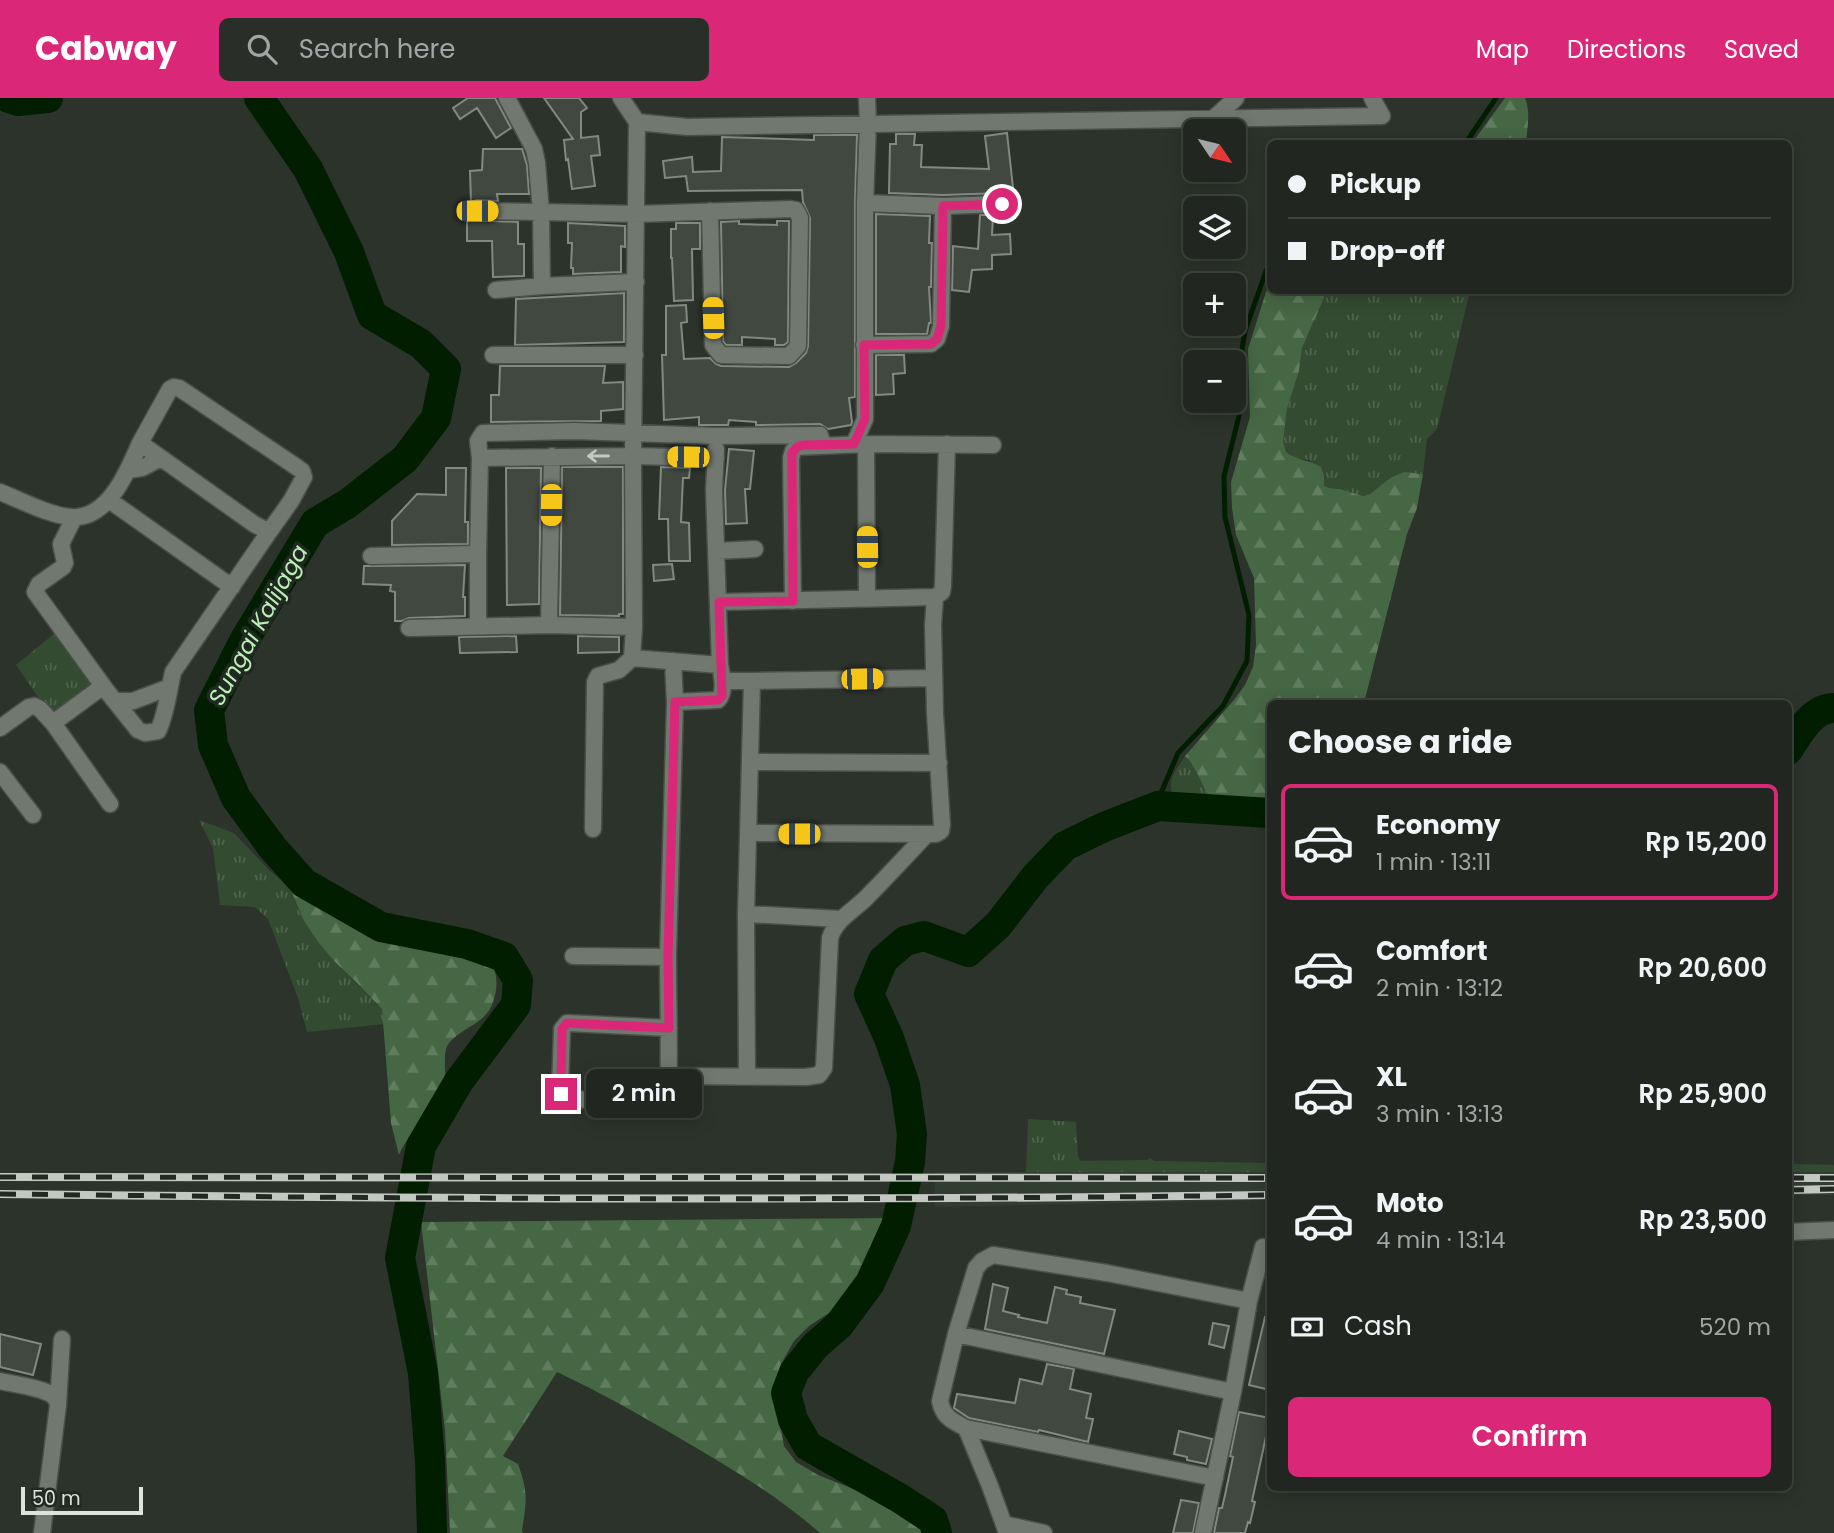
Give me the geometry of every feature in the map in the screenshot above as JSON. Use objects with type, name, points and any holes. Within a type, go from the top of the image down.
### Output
[{"type":"street","points":[[507,98],[534,149],[537,163],[542,286]]},
{"type":"street","points":[[593,829],[595,682],[598,676],[619,670],[632,658],[634,627],[637,122],[621,98]]},
{"type":"street","points":[[867,98],[865,419],[860,439],[867,598]]},
{"type":"street","points":[[1213,119],[1236,98]]},
{"type":"street","points":[[1213,119],[1382,116],[1372,98]]},
{"type":"street","points":[[637,122],[687,127],[1183,119]]},
{"type":"street","points":[[865,203],[943,206],[1002,204]]},
{"type":"street","points":[[864,345],[931,344],[937,339],[941,326],[943,206]]},
{"type":"street","points":[[477,211],[637,214],[710,211],[793,209],[799,213],[800,218],[798,346],[789,356],[720,355],[713,345],[710,211]]},
{"type":"street","points":[[496,289],[636,282]]},
{"type":"street","points":[[493,355],[635,355]]},
{"type":"street","points":[[0,492],[61,516],[74,518],[91,514],[109,500],[128,470],[170,389],[174,387],[298,468],[304,477],[291,501],[173,672],[161,724],[158,731],[150,734],[138,730],[35,592],[38,584],[63,567],[65,563],[61,544],[74,518]]},
{"type":"street","points":[[478,626],[478,441],[483,433],[575,431],[716,436],[820,435],[823,445]]},
{"type":"street","points":[[675,702],[718,700],[722,696],[714,490],[716,436]]},
{"type":"street","points":[[793,601],[792,453],[799,446],[860,439],[993,445]]},
{"type":"street","points":[[141,443],[269,532]]},
{"type":"street","points":[[719,602],[935,597],[943,592],[947,444]]},
{"type":"street","points":[[548,625],[552,456]]},
{"type":"street","points":[[128,470],[142,468],[161,458]]},
{"type":"street","points":[[480,458],[716,458]]},
{"type":"street","points":[[109,500],[232,587]]},
{"type":"street","points":[[716,551],[755,549]]},
{"type":"street","points":[[371,556],[478,554]]},
{"type":"street","points":[[748,834],[936,834],[941,831],[934,678],[935,597]]},
{"type":"street","points":[[409,628],[548,625],[634,627]]},
{"type":"street","points":[[632,658],[673,661],[752,681],[934,678]]},
{"type":"street","points":[[669,1028],[567,1023],[562,1029],[560,1091],[569,1099],[664,1103],[668,1100],[669,1028],[668,957],[675,702],[673,661]]},
{"type":"street","points":[[747,1076],[746,914],[752,681]]},
{"type":"street","points":[[54,723],[99,690],[133,701],[170,687]]},
{"type":"street","points":[[0,729],[29,707],[40,709],[54,723],[110,804]]},
{"type":"street","points":[[751,762],[939,763]]},
{"type":"street","points":[[0,772],[33,815]]},
{"type":"street","points":[[669,1076],[817,1076],[822,1072],[832,931],[927,834]]},
{"type":"street","points":[[746,914],[841,919]]},
{"type":"street","points":[[573,956],[668,957]]},
{"type":"street","points":[[1792,1232],[1834,1230]]},
{"type":"street","points":[[1203,1533],[1249,1301],[1263,1247]]},
{"type":"street","points":[[1215,1478],[965,1428],[947,1419],[941,1410],[940,1401],[976,1268],[993,1255],[1107,1273],[1249,1301]]},
{"type":"street","points":[[956,1334],[1233,1392]]},
{"type":"street","points":[[42,1533],[58,1405],[62,1339]]},
{"type":"street","points":[[0,1381],[46,1392],[54,1396],[58,1405]]},
{"type":"street","points":[[965,1428],[1006,1529],[1044,1533]]},
{"type":"shaded area","points":[[935,1172],[1267,1172],[1267,1200],[935,1207]]},
{"type":"shaded area","points":[[1792,1172],[1834,1172],[1834,1195],[1792,1195]]},
{"type":"green space","points":[[1505,98],[1525,98],[1528,115],[1526,140],[1474,140]]},
{"type":"green space","points":[[1266,292],[1326,294],[1302,348],[1299,371],[1287,409],[1283,442],[1286,452],[1321,467],[1324,486],[1363,496],[1404,472],[1423,474],[1417,508],[1407,534],[1365,700],[1267,700],[1267,803],[1214,802],[1185,756],[1234,700],[1253,667],[1256,645],[1254,578],[1236,535],[1231,482],[1250,417],[1248,349]]},
{"type":"green space","points":[[1326,294],[1469,294],[1437,429],[1427,439],[1423,474],[1390,478],[1370,494],[1363,496],[1323,486],[1324,476],[1309,460],[1295,458],[1286,452],[1283,442],[1287,409],[1299,371],[1302,348]]},
{"type":"green space","points":[[55,633],[91,682],[52,717],[16,665]]},
{"type":"green space","points":[[1185,756],[1214,802],[1173,798],[1172,780]]},
{"type":"green space","points":[[199,820],[234,833],[270,871],[289,886],[304,921],[335,962],[382,1009],[384,1024],[307,1032],[298,998],[268,919],[255,907],[220,905],[213,848]]},
{"type":"green space","points":[[289,886],[336,916],[362,927],[420,945],[477,955],[493,969],[496,986],[490,1009],[449,1043],[445,1052],[444,1083],[439,1099],[399,1155],[391,1123],[382,1009],[319,943],[304,921]]},
{"type":"green space","points":[[1028,1119],[1076,1122],[1080,1161],[1150,1158],[1154,1161],[1267,1163],[1267,1172],[1026,1172]]},
{"type":"green space","points":[[1792,1164],[1834,1165],[1834,1172],[1792,1172]]},
{"type":"green space","points":[[894,1218],[888,1237],[857,1284],[838,1307],[809,1326],[794,1341],[781,1364],[778,1412],[784,1446],[796,1462],[818,1475],[877,1499],[911,1509],[925,1533],[820,1533],[770,1494],[717,1460],[620,1404],[557,1372],[503,1456],[518,1464],[524,1482],[526,1503],[523,1533],[450,1533],[445,1430],[421,1222]]},
{"type":"building","points":[[468,98],[495,98],[511,128],[496,138],[477,108],[460,119],[453,108]]},
{"type":"building","points":[[544,98],[579,98],[587,108],[581,112],[581,138],[598,136],[600,155],[591,156],[595,186],[572,189],[564,140],[573,139]]},
{"type":"building","points":[[1007,133],[1014,197],[1010,198],[1002,193],[889,193],[890,144],[896,144],[896,134],[915,134],[914,145],[922,145],[921,167],[989,169],[985,136]]},
{"type":"building","points":[[814,135],[857,135],[855,397],[849,398],[851,425],[828,429],[820,424],[756,425],[756,422],[729,420],[728,425],[699,425],[699,417],[664,420],[662,355],[666,355],[666,306],[686,305],[687,322],[681,323],[684,359],[710,358],[721,366],[789,367],[806,353],[810,218],[803,202],[802,190],[688,191],[686,176],[665,178],[663,161],[692,157],[693,172],[721,171],[722,137],[814,140]]},
{"type":"building","points":[[483,149],[522,149],[527,165],[529,194],[497,194],[498,201],[471,202],[470,171],[482,170]]},
{"type":"building","points":[[876,214],[930,216],[931,323],[927,334],[876,334]]},
{"type":"building","points":[[980,215],[993,215],[992,235],[1010,234],[1011,254],[992,255],[992,269],[972,270],[969,292],[952,290],[953,246],[978,249]]},
{"type":"building","points":[[467,220],[518,222],[518,244],[524,244],[524,276],[493,277],[492,241],[467,241]]},
{"type":"building","points":[[739,221],[739,224],[777,225],[777,221],[789,221],[788,342],[784,345],[775,345],[775,339],[742,337],[742,345],[726,345],[723,341],[721,222]]},
{"type":"building","points":[[568,223],[625,226],[625,247],[621,246],[621,272],[573,274]]},
{"type":"building","points":[[676,223],[700,223],[700,249],[692,249],[693,300],[674,301],[671,229],[676,229]]},
{"type":"building","points":[[624,293],[624,342],[515,345],[516,299]]},
{"type":"building","points":[[876,355],[904,355],[905,373],[893,374],[894,394],[876,395]]},
{"type":"building","points":[[500,366],[605,366],[603,383],[623,382],[623,409],[601,411],[601,421],[491,422],[491,395],[499,395]]},
{"type":"building","points":[[729,449],[754,451],[750,489],[745,489],[747,523],[726,524],[725,490]]},
{"type":"building","points":[[562,467],[623,467],[623,614],[619,616],[560,615]]},
{"type":"building","points":[[661,467],[690,468],[689,478],[683,478],[681,522],[689,523],[690,561],[669,561],[668,519],[659,519]]},
{"type":"building","points":[[446,468],[466,468],[465,522],[468,522],[468,544],[392,545],[392,521],[417,494],[446,495]]},
{"type":"building","points":[[506,468],[541,468],[539,604],[507,605]]},
{"type":"building","points":[[672,564],[674,579],[654,581],[653,565]]},
{"type":"building","points":[[465,565],[465,616],[395,621],[395,592],[390,591],[391,585],[363,584],[364,566]]},
{"type":"building","points":[[516,636],[517,652],[460,653],[459,637]]},
{"type":"building","points":[[578,636],[619,637],[619,652],[578,653]]},
{"type":"building","points":[[993,1284],[1008,1288],[1003,1311],[1019,1315],[1018,1317],[1047,1323],[1055,1287],[1067,1290],[1066,1294],[1081,1297],[1080,1303],[1115,1310],[1104,1354],[985,1329]]},
{"type":"building","points":[[1265,1317],[1267,1317],[1267,1389],[1249,1385]]},
{"type":"building","points":[[1213,1323],[1229,1326],[1224,1348],[1209,1344]]},
{"type":"building","points":[[0,1334],[41,1344],[33,1375],[0,1367]]},
{"type":"building","points":[[1047,1364],[1074,1369],[1070,1389],[1091,1394],[1086,1418],[1093,1419],[1088,1442],[969,1418],[954,1408],[957,1394],[1015,1403],[1020,1379],[1042,1384]]},
{"type":"building","points":[[1239,1412],[1267,1417],[1267,1432],[1250,1523],[1248,1522],[1245,1533],[1214,1533],[1233,1457],[1230,1456]]},
{"type":"building","points":[[1179,1431],[1212,1439],[1206,1464],[1174,1454]]},
{"type":"building","points":[[1181,1500],[1199,1503],[1193,1533],[1173,1533]]},
{"type":"waterway","name":"Sungai Kalijaga","points":[[9,98],[18,101],[48,98]]},
{"type":"waterway","name":"Sungai Kalijaga","points":[[259,98],[308,169],[349,252],[372,315],[421,344],[446,369],[436,418],[405,459],[347,504],[315,523],[244,641],[209,710],[213,745],[236,798],[272,847],[304,883],[381,927],[467,944],[504,957],[518,980],[516,1005],[459,1081],[421,1146],[400,1258],[423,1373],[432,1533]]},
{"type":"waterway","points":[[1468,140],[1496,98]]},
{"type":"waterway","points":[[1158,806],[1178,753],[1223,706],[1247,661],[1249,615],[1225,517],[1224,476],[1239,416],[1238,374],[1245,331],[1267,270]]},
{"type":"waterway","points":[[1792,744],[1813,717],[1819,712],[1834,708]]},
{"type":"waterway","points":[[937,1533],[933,1520],[808,1446],[793,1420],[786,1393],[794,1372],[815,1346],[839,1325],[870,1283],[896,1226],[910,1162],[912,1134],[905,1085],[889,1038],[869,994],[883,960],[905,941],[924,936],[968,952],[998,925],[1036,876],[1065,846],[1158,806],[1267,813]]},
{"type":"railway","points":[[0,1177],[1267,1178]]},
{"type":"railway","points":[[1792,1178],[1834,1178]]},
{"type":"railway","points":[[1792,1190],[1834,1189]]},
{"type":"railway","points":[[0,1194],[635,1199],[1267,1195]]},
{"type":"route","points":[[561,1094],[562,1029],[567,1023],[669,1028],[668,957],[675,702],[718,700],[722,696],[719,602],[793,601],[792,453],[803,445],[854,444],[865,419],[864,345],[935,343],[941,326],[943,206],[1002,204]]}]
